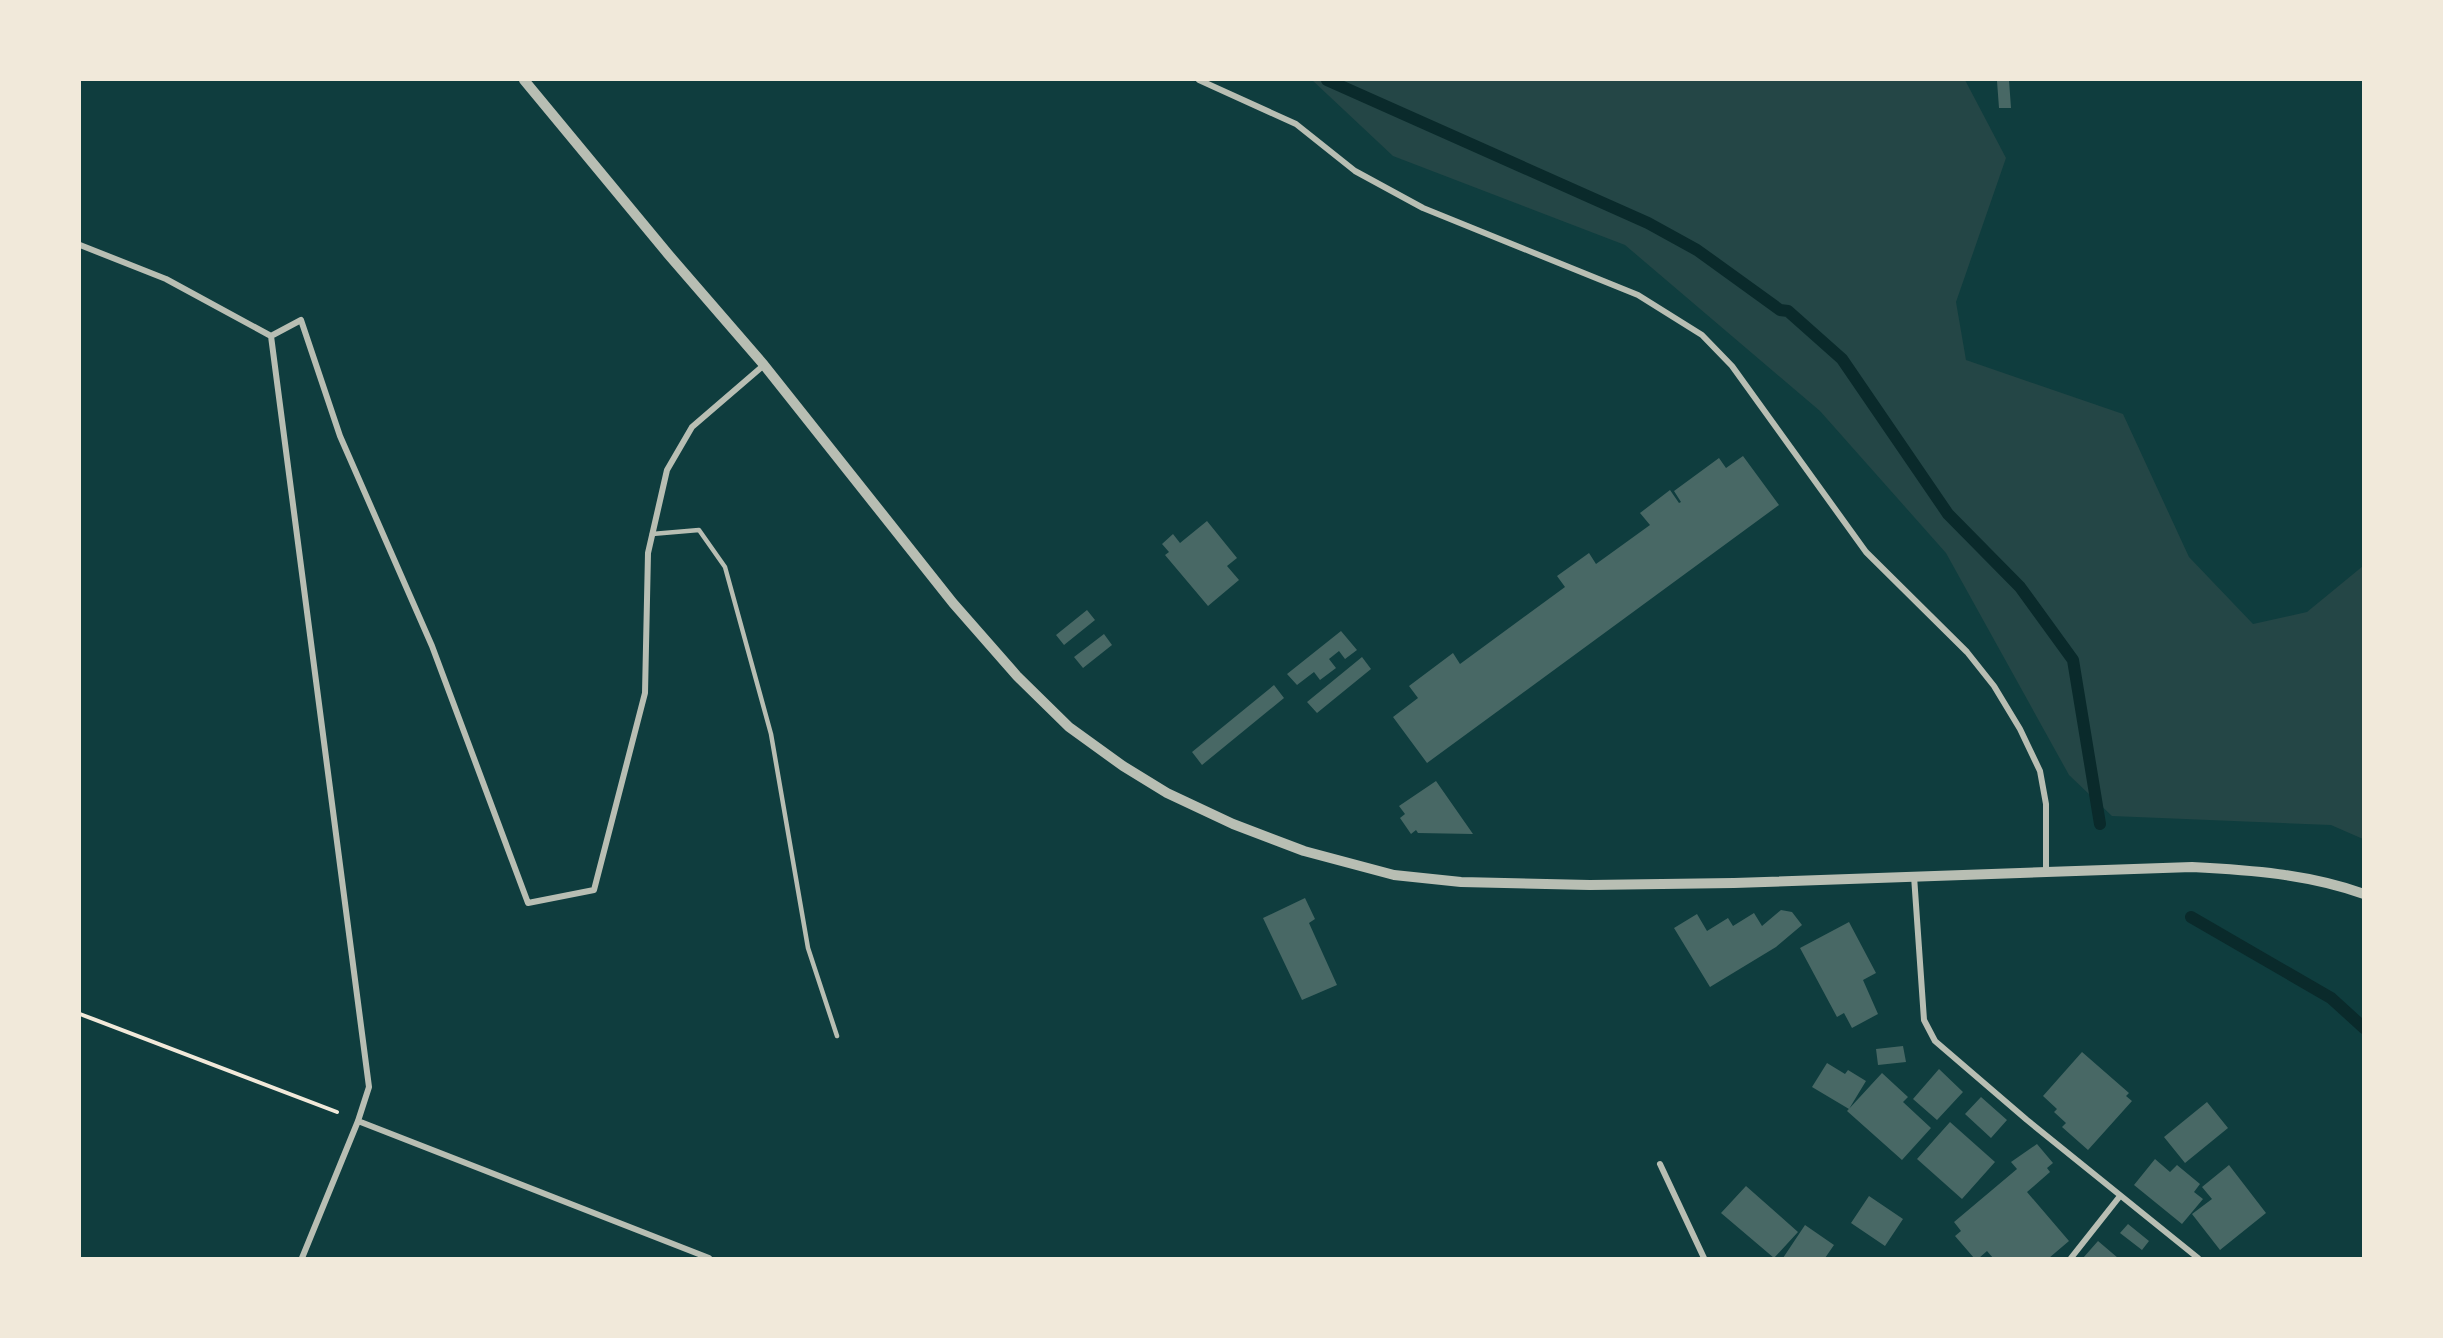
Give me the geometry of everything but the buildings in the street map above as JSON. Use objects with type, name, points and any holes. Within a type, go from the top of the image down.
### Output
[{"type":"street","points":[[525,80],[668,254],[764,365],[953,603],[1017,676],[1062,720],[1123,766],[1167,793],[1233,824],[1304,851],[1383,872],[1461,882],[1590,885],[1734,883],[2192,867],[2255,870],[2337,884],[2364,894]]},
{"type":"street","points":[[1198,80],[1296,124],[1356,171],[1423,208],[1638,295],[1702,335],[1732,366],[1866,552],[1967,652],[1994,686],[2020,729],[2040,771],[2046,804],[2046,871]]},
{"type":"street","points":[[80,245],[166,279],[271,336]]},
{"type":"street","points":[[271,336],[301,320],[340,436],[432,646],[528,903],[594,890],[645,693],[648,553],[667,470],[692,427],[764,365]]},
{"type":"street","points":[[271,336],[369,1088],[358,1121],[302,1258]]},
{"type":"street","points":[[1914,876],[1924,1020],[1935,1041],[2120,1196],[2198,1258]]},
{"type":"street","points":[[358,1121],[709,1258]]},
{"type":"street","points":[[1660,1164],[1704,1258]]},
{"type":"street","points":[[2071,1258],[2120,1196]]},
{"type":"lane","points":[[652,534],[699,530],[725,567],[771,734],[808,948],[837,1036]]},
{"type":"path","points":[[80,1014],[358,1121]]},
{"type":"shaded area","points":[[1312,80],[1965,80],[2006,158],[1956,302],[1966,360],[2123,414],[2189,557],[2253,624],[2307,612],[2363,566],[2363,839],[2331,825],[2112,816],[2069,775],[1946,553],[1820,411],[1625,245],[1393,156]]},
{"type":"waterway","points":[[1327,80],[1648,223],[1697,250],[1780,310],[1788,311],[1842,359],[1948,514],[2020,587],[2073,660],[2100,824]]},
{"type":"waterway","points":[[2191,917],[2331,998],[2364,1028]]}]
